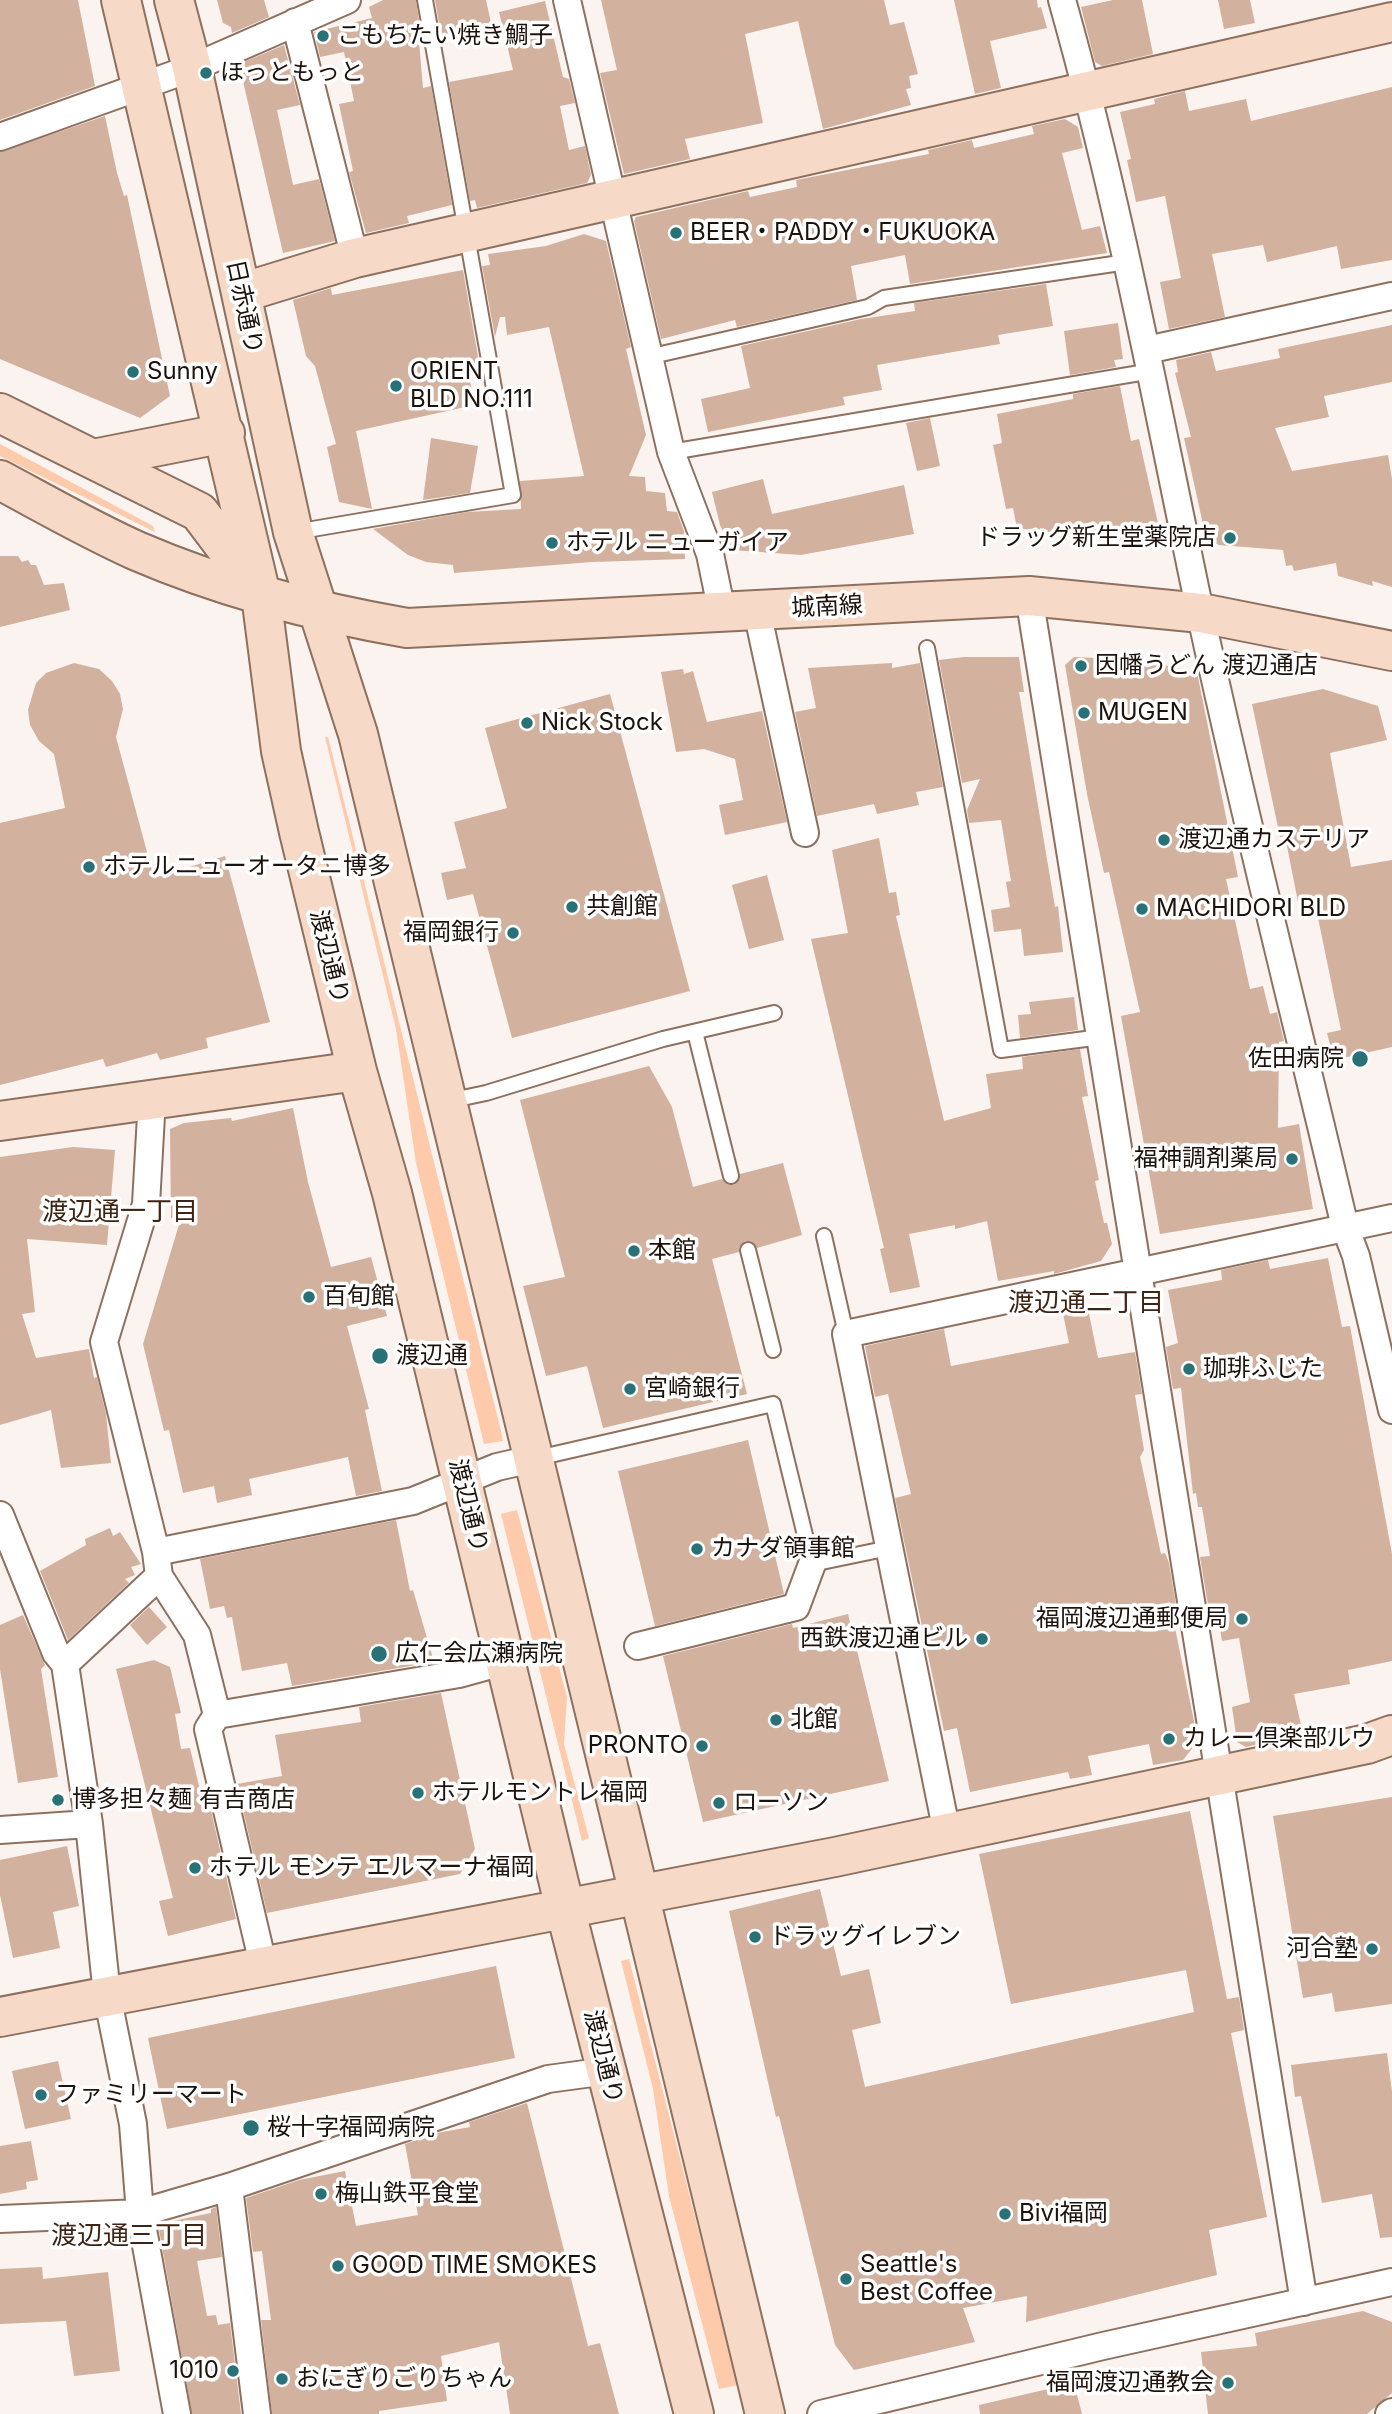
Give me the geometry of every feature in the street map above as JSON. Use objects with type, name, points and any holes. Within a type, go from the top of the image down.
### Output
[{"type":"main road","name":"日赤通り","points":[[121,0],[261,595]]},
{"type":"main road","name":"日赤通り","points":[[174,0],[192,68],[293,532],[320,612]]},
{"type":"main road","points":[[242,293],[355,258],[611,202],[1392,22]]},
{"type":"main road","points":[[0,412],[199,512],[261,595]]},
{"type":"main road","points":[[93,459],[225,433]]},
{"type":"main road","name":"城南線","points":[[0,480],[137,551],[261,595],[320,612],[407,628],[1029,596],[1201,613],[1392,651]]},
{"type":"main road","name":"渡辺通り","points":[[261,595],[281,751],[357,1071],[392,1193],[565,1908],[694,2414]]},
{"type":"main road","points":[[320,612],[358,734],[765,2414]]},
{"type":"main road","points":[[0,1121],[357,1071]]},
{"type":"main road","points":[[0,2017],[107,1994],[638,1895],[947,1833],[1367,1744],[1392,1735]]},
{"type":"street","points":[[567,0],[611,202],[671,452],[710,554],[739,612],[805,833]]},
{"type":"street","points":[[1062,0],[1088,93],[1127,262],[1201,613],[1345,1227],[1356,1256],[1392,1410]]},
{"type":"street","points":[[0,137],[141,84],[192,68],[337,2]]},
{"type":"street","points":[[295,22],[355,258]]},
{"type":"street","points":[[1149,360],[1392,296]]},
{"type":"street","points":[[1029,596],[1140,1270],[1304,2302]]},
{"type":"street","points":[[152,1098],[146,1204],[104,1342],[157,1564],[197,1635],[216,1715],[208,1729],[263,1964]]},
{"type":"street","points":[[947,1833],[846,1334],[1392,1218]]},
{"type":"street","points":[[65,1664],[157,1564],[414,1501],[497,1467],[532,1459]]},
{"type":"street","points":[[0,1515],[56,1653],[65,1664],[89,1824],[107,1994],[133,2124],[140,2213],[177,2414]]},
{"type":"street","points":[[638,1646],[796,1607],[812,1564]]},
{"type":"street","points":[[216,1715],[459,1674],[506,1661]]},
{"type":"street","points":[[0,1830],[89,1824]]},
{"type":"street","points":[[0,2219],[140,2213],[229,2187],[548,2079],[607,2071]]},
{"type":"street","points":[[229,2187],[257,2414]]},
{"type":"street","points":[[821,2414],[1094,2348],[1392,2282]]},
{"type":"lane","points":[[293,532],[513,495],[425,0]]},
{"type":"lane","points":[[648,357],[868,307],[884,298],[1127,262]]},
{"type":"lane","points":[[671,452],[1149,360]]},
{"type":"lane","points":[[927,648],[1001,1050],[1101,1037]]},
{"type":"lane","points":[[446,1101],[486,1093],[695,1032],[774,1013]]},
{"type":"lane","points":[[695,1032],[731,1176]]},
{"type":"lane","points":[[824,1236],[846,1334]]},
{"type":"lane","points":[[748,1250],[773,1350]]},
{"type":"lane","points":[[532,1459],[773,1404],[812,1564],[889,1548]]},
{"type":"shaded area","points":[[0,444],[153,526],[155,532],[0,456]]},
{"type":"shaded area","points":[[325,737],[328,737],[503,1441],[484,1444],[416,1163],[396,1029]]},
{"type":"shaded area","points":[[517,1510],[567,1697],[564,1744],[589,1838],[582,1841],[501,1514]]},
{"type":"shaded area","points":[[629,1959],[738,2385],[719,2389],[669,2196],[653,2089],[621,1961]]},
{"type":"building","points":[[0,0],[78,0],[95,86],[0,120]]},
{"type":"building","points":[[217,0],[264,0],[269,17],[232,33],[231,27],[223,23]]},
{"type":"building","points":[[383,0],[416,0],[422,40],[419,41],[423,88],[431,86],[452,205],[407,216],[409,223],[366,233],[349,172],[353,171],[339,104],[354,101],[344,52],[320,57],[314,32],[372,18],[369,7]]},
{"type":"building","points":[[435,0],[486,0],[491,23],[441,35]]},
{"type":"building","points":[[601,0],[884,0],[890,25],[904,22],[918,74],[909,76],[911,88],[906,89],[911,105],[823,129],[798,21],[745,34],[763,123],[685,139],[690,159],[624,174],[600,73],[617,70]]},
{"type":"building","points":[[954,0],[1037,0],[1038,8],[1041,7],[1047,28],[990,41],[1001,88],[975,94]]},
{"type":"building","points":[[1113,0],[1142,0],[1153,54],[1102,66],[1095,62],[1081,7]]},
{"type":"building","points":[[1218,0],[1250,0],[1255,23],[1224,29]]},
{"type":"building","points":[[545,1],[563,77],[569,79],[575,103],[560,106],[569,150],[585,146],[591,175],[587,183],[477,208],[475,200],[470,201],[449,82],[513,70],[499,12]]},
{"type":"building","points":[[284,45],[300,105],[277,110],[293,185],[319,179],[335,241],[283,253],[239,64]]},
{"type":"building","points":[[1392,87],[1392,260],[1341,269],[1337,246],[1267,262],[1263,245],[1212,254],[1225,317],[1169,329],[1160,282],[1181,278],[1165,196],[1136,202],[1127,160],[1131,159],[1120,112],[1155,104],[1154,99],[1185,91],[1189,111],[1246,99],[1251,121]]},
{"type":"building","points":[[105,116],[117,173],[124,196],[127,195],[170,396],[140,418],[0,359],[0,152]]},
{"type":"building","points":[[1065,119],[1078,127],[1083,148],[1062,153],[1082,230],[1100,226],[1107,253],[910,284],[905,255],[851,266],[857,300],[737,327],[735,320],[661,339],[634,221],[636,217],[748,191],[750,197],[797,187],[796,180],[929,154],[928,150],[972,140],[974,148],[1034,134],[1032,126]]},
{"type":"building","points":[[584,234],[606,241],[631,347],[626,349],[646,435],[629,476],[645,477],[646,491],[665,493],[667,511],[677,512],[684,531],[685,559],[592,562],[454,573],[453,565],[426,562],[408,555],[373,529],[467,512],[521,509],[520,481],[584,476],[549,327],[507,335],[505,317],[500,317],[495,337],[482,266],[490,265],[488,254],[546,246]]},
{"type":"building","points":[[463,270],[479,362],[466,365],[473,394],[467,395],[470,406],[356,431],[372,509],[339,502],[327,447],[336,444],[315,366],[306,356],[293,300],[331,288],[332,295]]},
{"type":"building","points":[[1046,284],[1053,326],[998,335],[1000,344],[877,365],[882,390],[843,397],[845,405],[708,432],[701,399],[750,388],[741,346],[861,319],[915,311],[914,303]]},
{"type":"building","points":[[1118,323],[1123,359],[1114,360],[1116,367],[1070,375],[1064,331]]},
{"type":"building","points":[[1392,325],[1392,382],[1324,396],[1329,417],[1275,428],[1292,471],[1388,455],[1392,479],[1392,587],[1372,581],[1373,586],[1338,576],[1336,563],[1294,571],[1292,565],[1286,566],[1283,550],[1219,545],[1206,538],[1184,438],[1191,437],[1175,373],[1178,372],[1176,360],[1211,352],[1216,371],[1280,358],[1278,349]]},
{"type":"building","points":[[1120,386],[1131,441],[1139,439],[1160,532],[1119,541],[1017,528],[1013,508],[1006,509],[993,445],[1002,443],[997,414],[1073,399],[1073,394]]},
{"type":"building","points":[[930,418],[940,466],[917,471],[906,423]]},
{"type":"building","points":[[431,438],[478,446],[470,493],[423,500]]},
{"type":"building","points":[[763,479],[772,514],[904,485],[914,534],[801,555],[732,550],[720,525],[712,492]]},
{"type":"building","points":[[0,556],[18,556],[22,562],[28,560],[31,565],[36,565],[44,585],[64,583],[70,610],[0,627]]},
{"type":"building","points":[[1019,657],[1024,692],[1019,692],[1055,907],[1058,906],[1063,952],[1024,956],[1021,929],[994,932],[991,910],[1010,907],[1006,882],[1011,881],[1001,820],[969,823],[967,810],[980,779],[962,783],[939,660]]},
{"type":"building","points":[[1074,657],[1140,660],[1197,672],[1238,877],[1226,879],[1250,989],[1263,986],[1270,1014],[1277,1012],[1284,1041],[1279,1042],[1278,1128],[1299,1124],[1313,1209],[1160,1234],[1121,1016],[1140,1012],[1109,872],[1104,873],[1087,794],[1065,665]]},
{"type":"building","name":"ホテルニューオータニ博多","points":[[74,663],[99,669],[112,681],[120,694],[123,709],[116,737],[154,878],[225,856],[270,1022],[206,1038],[208,1048],[160,1060],[157,1053],[106,1067],[103,1059],[0,1085],[0,823],[65,808],[54,754],[39,741],[30,725],[28,710],[36,683],[46,673]]},
{"type":"building","points":[[892,663],[892,668],[920,663],[943,787],[916,792],[919,805],[877,814],[874,804],[817,816],[795,712],[816,708],[808,668]]},
{"type":"building","points":[[683,669],[684,674],[693,671],[707,722],[762,711],[787,822],[725,835],[719,805],[743,800],[735,759],[704,749],[676,752],[661,672]]},
{"type":"building","points":[[1323,689],[1378,706],[1387,740],[1330,753],[1351,867],[1392,860],[1392,1047],[1334,1060],[1327,1033],[1341,1030],[1316,908],[1300,912],[1285,836],[1280,837],[1252,704]]},
{"type":"building","name":"共創館","points":[[610,694],[690,991],[512,1038],[473,894],[447,900],[441,873],[466,868],[454,822],[507,808],[485,728]]},
{"type":"building","points":[[879,838],[889,893],[896,892],[900,915],[896,916],[944,1121],[991,1108],[986,1074],[1023,1069],[1022,1057],[1080,1049],[1088,1096],[1082,1097],[1099,1180],[1095,1181],[1104,1223],[1107,1223],[1112,1244],[1101,1261],[1054,1274],[1054,1271],[998,1281],[987,1221],[955,1229],[955,1225],[909,1234],[920,1287],[890,1293],[880,1249],[884,1248],[811,939],[848,933],[832,850]]},
{"type":"building","points":[[767,875],[784,940],[749,949],[732,885]]},
{"type":"building","points":[[1074,997],[1078,1030],[1020,1038],[1018,1015],[1031,1014],[1029,1002]]},
{"type":"building","name":"本館","points":[[649,1066],[672,1107],[693,1187],[722,1179],[728,1185],[734,1185],[740,1174],[783,1163],[802,1235],[757,1248],[751,1241],[745,1241],[739,1247],[739,1252],[712,1259],[747,1394],[603,1428],[587,1366],[546,1376],[523,1286],[565,1277],[520,1100]]},
{"type":"building","points":[[293,1108],[308,1182],[331,1267],[371,1257],[387,1316],[347,1326],[369,1409],[365,1410],[382,1491],[356,1496],[348,1457],[249,1479],[252,1495],[217,1503],[214,1486],[183,1493],[169,1430],[164,1431],[143,1344],[181,1218],[171,1218],[170,1129],[184,1123],[231,1118],[232,1121]]},
{"type":"building","points":[[73,1147],[115,1150],[107,1245],[27,1239],[35,1312],[22,1314],[36,1358],[89,1349],[94,1378],[97,1377],[106,1414],[111,1463],[61,1468],[51,1410],[0,1425],[0,1157]]},
{"type":"building","points":[[1328,1258],[1342,1327],[1350,1326],[1392,1554],[1392,1661],[1348,1670],[1350,1684],[1294,1694],[1303,1734],[1246,1747],[1237,1742],[1232,1707],[1250,1702],[1239,1638],[1222,1641],[1217,1610],[1209,1611],[1200,1557],[1210,1556],[1202,1507],[1198,1507],[1196,1493],[1193,1494],[1181,1388],[1173,1389],[1166,1347],[1178,1343],[1168,1290],[1222,1280],[1221,1270],[1268,1260],[1270,1269]]},
{"type":"building","points":[[1086,1299],[1098,1358],[1135,1352],[1142,1394],[1135,1395],[1144,1450],[1140,1457],[1161,1554],[1165,1553],[1169,1563],[1178,1617],[1173,1618],[1198,1741],[1183,1760],[1153,1765],[1149,1744],[1088,1756],[1092,1775],[1070,1779],[1068,1772],[970,1792],[957,1728],[944,1731],[895,1498],[911,1494],[888,1394],[875,1397],[865,1346],[944,1329],[951,1366],[1069,1343],[1061,1304]]},
{"type":"building","points":[[748,1440],[784,1594],[655,1626],[618,1471]]},
{"type":"building","points":[[396,1520],[410,1591],[413,1590],[434,1662],[292,1686],[287,1663],[242,1671],[232,1617],[227,1618],[224,1606],[210,1609],[200,1559]]},
{"type":"building","points":[[110,1528],[113,1536],[120,1532],[141,1564],[131,1567],[135,1575],[125,1579],[129,1583],[68,1640],[40,1571],[86,1545],[85,1539]]},
{"type":"building","points":[[149,1607],[167,1627],[147,1645],[130,1625]]},
{"type":"building","name":"北館","points":[[848,1614],[889,1781],[703,1822],[663,1656],[792,1624],[793,1628]]},
{"type":"building","points":[[23,1615],[45,1665],[41,1669],[58,1777],[18,1783],[0,1669],[0,1625]]},
{"type":"building","name":"ホテル モンテ エルマーナ福岡","points":[[154,1660],[170,1667],[181,1713],[175,1714],[181,1749],[190,1748],[200,1790],[206,1789],[236,1919],[168,1936],[159,1901],[173,1898],[116,1669]]},
{"type":"building","name":"ホテルモントレ福岡","points":[[441,1693],[475,1849],[460,1874],[267,1913],[237,1784],[282,1776],[275,1735],[361,1722],[359,1707]]},
{"type":"building","points":[[1392,1797],[1392,2004],[1335,2012],[1332,1993],[1303,1998],[1273,1816]]},
{"type":"building","points":[[1190,1811],[1227,1999],[1239,1997],[1244,2030],[1231,2033],[1267,2217],[1209,2230],[1217,2275],[1026,2322],[1027,2296],[963,2308],[975,2342],[854,2370],[835,2345],[779,2116],[776,2117],[729,1911],[820,1889],[841,1976],[869,1969],[881,2023],[852,2030],[865,2087],[1194,2012],[1186,1970],[1011,2004],[979,1854]]},
{"type":"building","points":[[67,1846],[79,1906],[53,1912],[60,1948],[13,1958],[0,1895],[0,1860]]},
{"type":"building","points":[[496,1966],[515,2058],[167,2129],[148,2038]]},
{"type":"building","points":[[1387,2053],[1392,2092],[1392,2237],[1380,2238],[1372,2194],[1322,2203],[1301,2096],[1295,2097],[1291,2065]]},
{"type":"building","name":"ファミリーマート","points":[[58,2061],[71,2119],[25,2129],[12,2071]]},
{"type":"building","points":[[527,2103],[588,2346],[600,2343],[619,2414],[510,2414],[499,2342],[441,2356],[447,2401],[379,2411],[379,2414],[272,2414],[261,2320],[271,2320],[262,2251],[253,2252],[246,2198],[299,2180],[345,2171],[356,2226],[418,2215],[405,2144],[437,2133],[470,2127],[469,2122]]},
{"type":"building","points":[[31,2141],[38,2180],[26,2182],[27,2189],[0,2194],[0,2146]]},
{"type":"building","points":[[216,2207],[222,2257],[197,2261],[207,2316],[216,2315],[218,2325],[230,2323],[241,2414],[192,2414],[158,2224],[211,2213],[211,2209]]},
{"type":"building","points":[[42,2267],[43,2279],[108,2272],[120,2371],[74,2376],[66,2321],[0,2324],[0,2269]]},
{"type":"building","points":[[1363,2311],[1392,2322],[1392,2393],[1367,2414],[1208,2414],[1201,2352],[1257,2346],[1255,2333]]},
{"type":"building","points":[[1074,2383],[1082,2414],[980,2414],[979,2405]]},
{"type":"place","name":"こもちたい焼き鯛子","points":[[323,36]]},
{"type":"place","name":"ほっともっと","points":[[206,73]]},
{"type":"place","name":"BEER・PADDY・FUKUOKA","points":[[676,233]]},
{"type":"place","name":"Sunny","points":[[133,372]]},
{"type":"place","name":"ORIENT BLD NO.111","points":[[396,386]]},
{"type":"place","name":"ドラッグ新生堂薬院店","points":[[1230,538]]},
{"type":"place","name":"ホテル ニューガイア","points":[[552,543]]},
{"type":"place","name":"因幡うどん 渡辺通店","points":[[1081,666]]},
{"type":"place","name":"MUGEN","points":[[1084,713]]},
{"type":"place","name":"Nick Stock","points":[[527,723]]},
{"type":"place","name":"渡辺通カステリア","points":[[1164,840]]},
{"type":"place","name":"ホテルニューオータニ博多","points":[[89,867]]},
{"type":"place","name":"共創館","points":[[572,907]]},
{"type":"place","name":"MACHIDORI BLD","points":[[1142,909]]},
{"type":"place","name":"福岡銀行","points":[[513,933]]},
{"type":"place","name":"佐田病院","points":[[1360,1059]]},
{"type":"place","name":"福神調剤薬局","points":[[1292,1159]]},
{"type":"place","name":"本館","points":[[634,1251]]},
{"type":"place","name":"百旬館","points":[[309,1297]]},
{"type":"place","name":"渡辺通","points":[[380,1356]]},
{"type":"place","name":"珈琲ふじた","points":[[1189,1369]]},
{"type":"place","name":"宮崎銀行","points":[[630,1389]]},
{"type":"place","name":"カナダ領事館","points":[[697,1549]]},
{"type":"place","name":"福岡渡辺通郵便局","points":[[1242,1619]]},
{"type":"place","name":"西鉄渡辺通ビル","points":[[982,1639]]},
{"type":"place","name":"広仁会広瀬病院","points":[[379,1654]]},
{"type":"place","name":"北館","points":[[776,1720]]},
{"type":"place","name":"カレー倶楽部ルウ","points":[[1169,1739]]},
{"type":"place","name":"PRONTO","points":[[702,1746]]},
{"type":"place","name":"ホテルモントレ福岡","points":[[418,1793]]},
{"type":"place","name":"博多担々麺 有吉商店","points":[[58,1800]]},
{"type":"place","name":"ローソン","points":[[719,1803]]},
{"type":"place","name":"ホテル モンテ エルマーナ福岡","points":[[195,1868]]},
{"type":"place","name":"ドラッグイレブン","points":[[755,1937]]},
{"type":"place","name":"河合塾","points":[[1372,1949]]},
{"type":"place","name":"ファミリーマート","points":[[41,2095]]},
{"type":"place","name":"桜十字福岡病院","points":[[251,2128]]},
{"type":"place","name":"梅山鉄平食堂","points":[[321,2194]]},
{"type":"place","name":"Bivi福岡","points":[[1005,2214]]},
{"type":"place","name":"GOOD TIME SMOKES","points":[[338,2266]]},
{"type":"place","name":"Seattle's Best Coffee","points":[[846,2279]]},
{"type":"place","name":"1010","points":[[233,2371]]},
{"type":"place","name":"おにぎりごりちゃん","points":[[282,2379]]},
{"type":"place","name":"福岡渡辺通教会","points":[[1228,2383]]},
{"type":"district","name":"渡辺通一丁目","points":[[120,1212]]},
{"type":"district","name":"渡辺通二丁目","points":[[1086,1303]]},
{"type":"district","name":"渡辺通三丁目","points":[[129,2236]]}]
